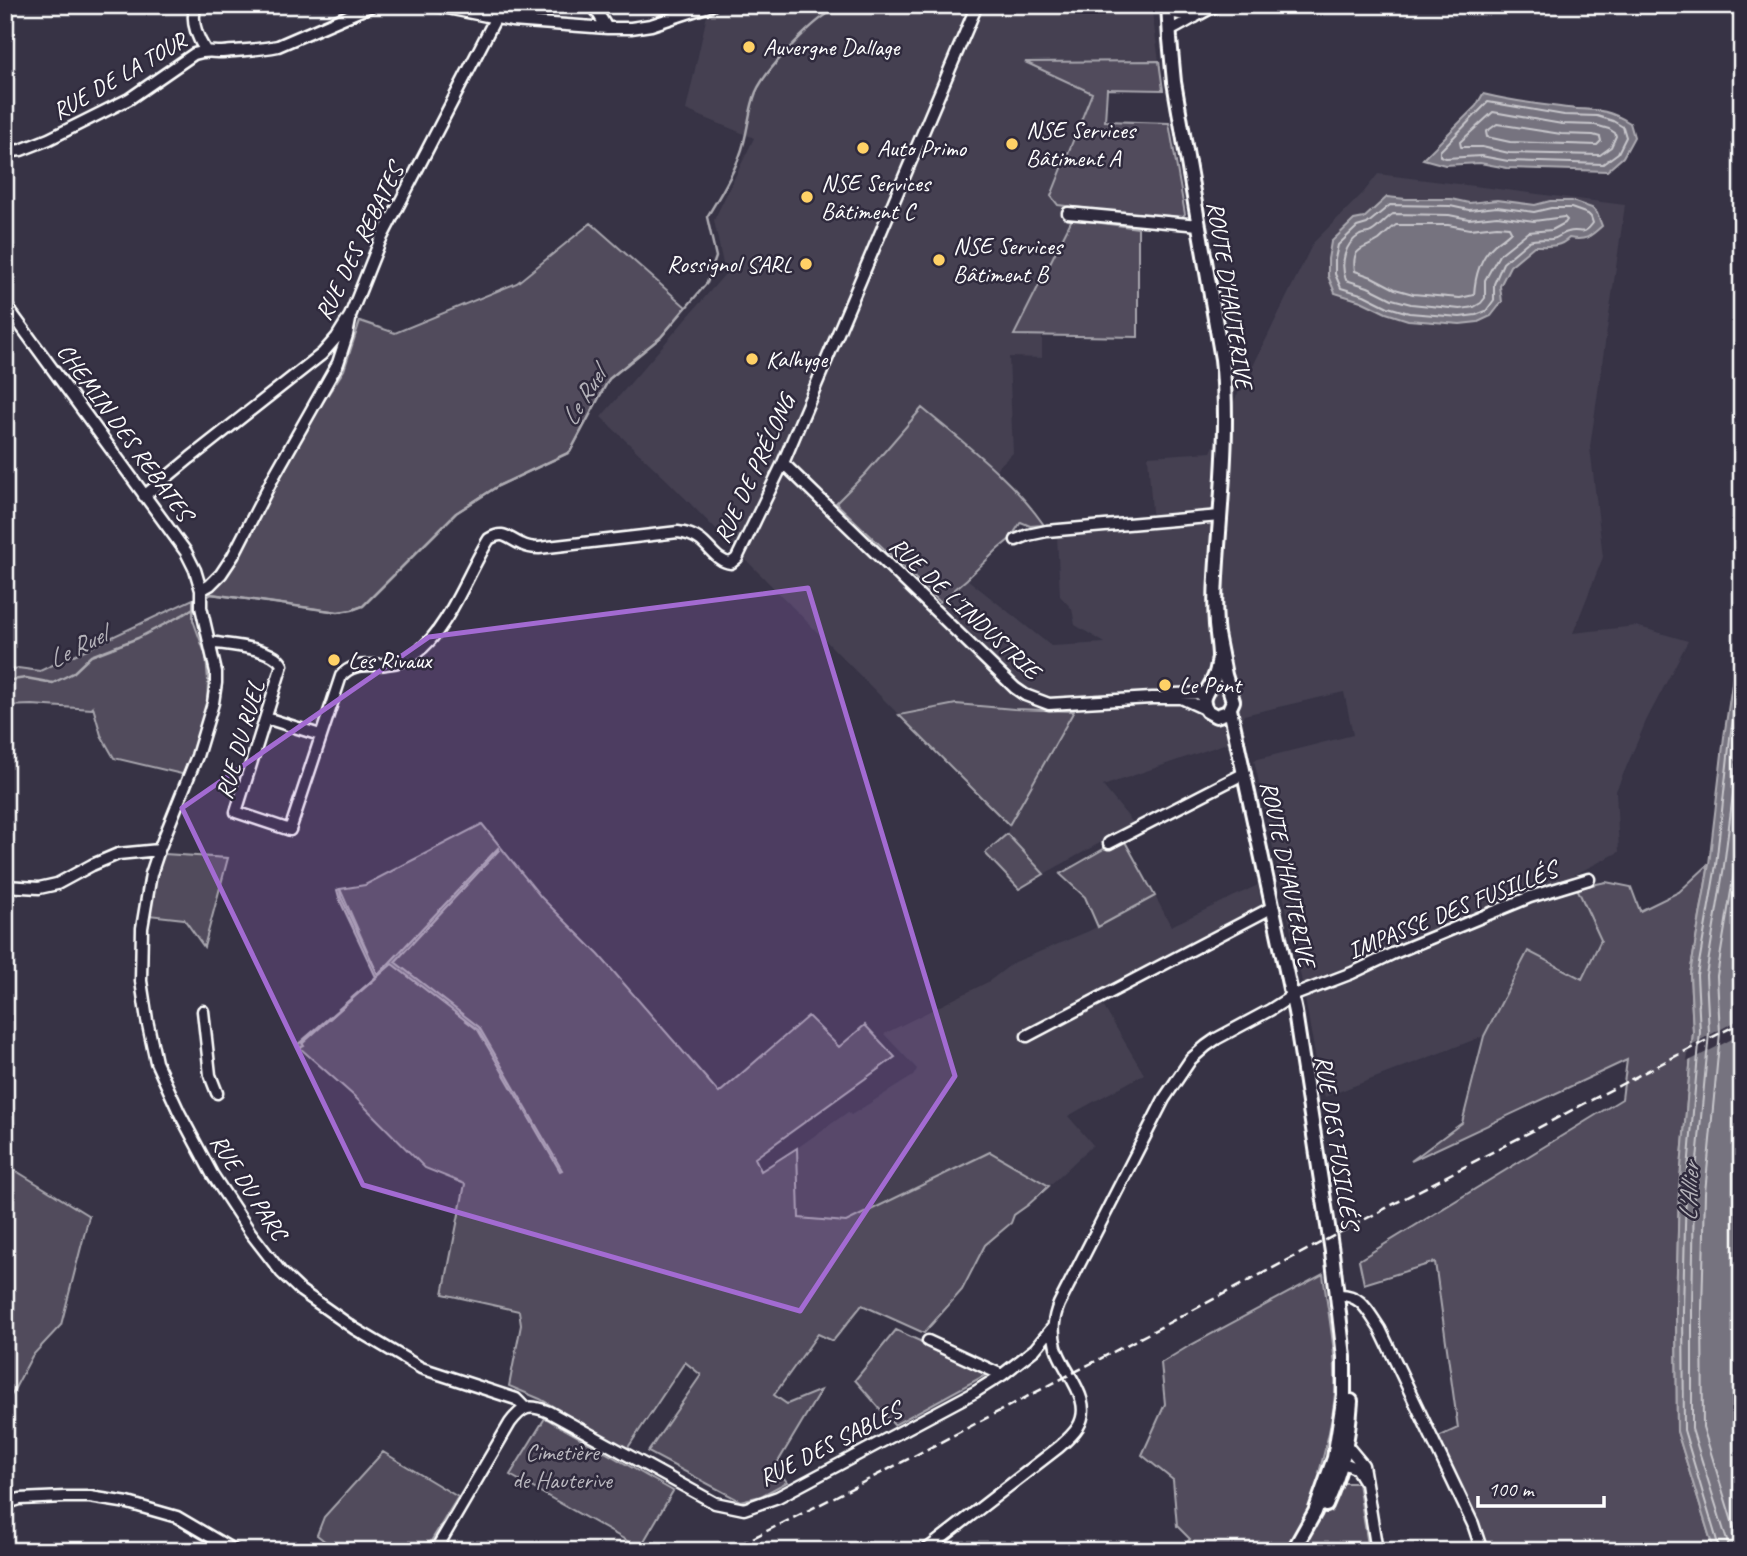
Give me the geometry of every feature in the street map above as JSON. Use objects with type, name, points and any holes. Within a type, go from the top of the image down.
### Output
[{"type":"main road","name":"ROUTE D'HAUTERIVE","points":[[1168,7],[1174,82],[1225,386],[1216,594],[1217,667],[1216,676],[1207,691]]},
{"type":"main road","name":"ROUTE D'HAUTERIVE","points":[[1217,634],[1230,693]]},
{"type":"main road","points":[[1213,687],[1223,687],[1230,693],[1233,701],[1224,715],[1211,713],[1203,701],[1207,691],[1213,687]]},
{"type":"main road","name":"ROUTE D'HAUTERIVE","points":[[1230,709],[1292,996]]},
{"type":"main road","name":"ROUTE D'HAUTERIVE","points":[[1211,713],[1225,727],[1244,767]]},
{"type":"main road","name":"RUE DES FUSILLÉS","points":[[1292,996],[1349,1356],[1352,1396],[1344,1446],[1339,1460],[1293,1551]]},
{"type":"main road","name":"RUE DES FUSILLÉS","points":[[1338,1296],[1344,1357],[1339,1460]]},
{"type":"main road","points":[[1300,1551],[1321,1516],[1339,1460]]},
{"type":"street","points":[[196,5],[193,12],[196,35],[205,50]]},
{"type":"street","name":"RUE DE LA TOUR","points":[[5,152],[21,150],[49,139],[129,99],[194,54],[205,50],[215,52],[278,46],[373,5]]},
{"type":"street","points":[[432,5],[495,19],[607,28],[651,25],[712,5]]},
{"type":"street","points":[[512,21],[513,17],[535,5]]},
{"type":"street","points":[[593,5],[607,28]]},
{"type":"street","name":"RUE DE PRÉLONG","points":[[320,736],[341,676],[350,667],[388,664],[405,660],[417,653],[444,622],[487,542],[496,535],[538,548],[678,532],[699,539],[723,562],[731,563],[737,558],[783,463],[977,5]]},
{"type":"street","points":[[1169,31],[1218,5]]},
{"type":"street","points":[[1168,7],[1175,13],[1195,17]]},
{"type":"street","name":"RUE DES REBATES","points":[[144,496],[322,354],[337,337],[351,316],[380,241],[495,19]]},
{"type":"street","points":[[1068,213],[1199,225]]},
{"type":"street","name":"CHEMIN DES REBATES","points":[[5,304],[186,552],[201,590],[201,607],[216,672],[213,703],[197,756],[159,850]]},
{"type":"street","points":[[201,590],[221,574],[233,556],[274,476],[338,363],[351,316]]},
{"type":"street","name":"RUE DE L'INDUSTRIE","points":[[783,463],[954,630],[1025,695],[1049,704],[1181,698],[1211,713]]},
{"type":"street","points":[[1016,540],[1046,531],[1220,516]]},
{"type":"street","name":"RUE DU RUEL","points":[[209,642],[266,652],[279,659],[282,665],[236,813],[290,830],[320,736]]},
{"type":"street","name":"RUE DE L'INDUSTRIE","points":[[1152,698],[1207,691]]},
{"type":"street","points":[[266,718],[320,736]]},
{"type":"street","points":[[1109,844],[1244,767]]},
{"type":"street","points":[[5,886],[40,888],[57,884],[92,864],[118,854],[159,850]]},
{"type":"street","name":"RUE DU PARC","points":[[159,850],[151,874],[142,928],[141,981],[156,1062],[212,1174],[242,1221],[281,1272],[301,1292],[355,1329],[421,1368],[516,1399],[525,1408]]},
{"type":"street","name":"IMPASSE DES FUSILLÉS","points":[[1292,996],[1530,897],[1590,879]]},
{"type":"street","points":[[1027,1035],[1273,907]]},
{"type":"street","points":[[925,1551],[1059,1447],[1078,1427],[1083,1403],[1056,1346],[1053,1326],[1059,1304],[1158,1111],[1191,1059],[1216,1039],[1292,996]]},
{"type":"street","points":[[1270,1010],[1295,1012]]},
{"type":"street","points":[[203,1011],[210,1074],[217,1093]]},
{"type":"street","points":[[1338,1296],[1361,1301],[1380,1329],[1473,1524],[1482,1551]]},
{"type":"street","name":"RUE DES SABLES","points":[[525,1408],[536,1407],[549,1412],[715,1503],[744,1509],[778,1497],[975,1392],[1035,1349],[1053,1326]]},
{"type":"street","points":[[928,1341],[1002,1375]]},
{"type":"street","points":[[1035,1349],[1056,1346]]},
{"type":"street","points":[[1344,1395],[1344,1446],[1355,1453],[1363,1465],[1377,1551]]},
{"type":"street","points":[[435,1551],[510,1423],[518,1412],[525,1408]]},
{"type":"street","points":[[1339,1460],[1356,1468],[1367,1485]]},
{"type":"street","points":[[5,1504],[20,1499],[65,1497],[90,1497],[128,1503],[177,1517],[235,1551]]},
{"type":"highlighted area","points":[[808,588],[955,1076],[800,1311],[363,1185],[182,808],[429,637]]},
{"type":"shaded area","points":[[1151,5],[1159,61],[1027,62],[1093,93],[1051,196],[1058,205],[1079,207],[1014,334],[1042,335],[1042,358],[1009,357],[1013,453],[996,469],[922,408],[866,473],[836,503],[939,602],[967,579],[1051,646],[1105,643],[1075,625],[1072,609],[1060,596],[1057,536],[1153,526],[1148,456],[1211,452],[1238,393],[1253,383],[1253,366],[1313,243],[1363,193],[1378,174],[1625,205],[1590,447],[1603,557],[1573,633],[1636,626],[1688,641],[1647,719],[1616,791],[1619,852],[1572,876],[1601,940],[1582,979],[1528,952],[1484,1036],[1325,1097],[1254,760],[1353,735],[1344,692],[1244,715],[1227,743],[1103,786],[1134,824],[1044,874],[1007,834],[1009,825],[1074,711],[956,704],[899,715],[668,481],[601,417],[725,274],[714,220],[754,138],[686,110],[707,15],[766,9]]},
{"type":"shaded area","points":[[1258,885],[1264,919],[1102,1004],[1144,1074],[1068,1116],[1093,1145],[1049,1186],[990,1152],[846,1222],[799,1218],[797,1148],[848,1112],[851,1115],[913,1076],[917,1069],[884,1034],[988,982],[1013,963],[1089,931],[1155,896],[1171,926]]},
{"type":"green space","points":[[1159,61],[1163,90],[1107,89],[1105,121],[1169,123],[1185,214],[1179,220],[1058,205],[1051,196],[1092,93],[1025,62]]},
{"type":"green space","points":[[1072,219],[1138,228],[1138,337],[1014,335]]},
{"type":"green space","points":[[591,223],[686,307],[661,337],[609,379],[570,452],[498,486],[456,513],[363,606],[338,612],[211,594],[210,585],[344,370],[360,321],[395,333],[517,283]]},
{"type":"green space","points":[[922,408],[1002,477],[1044,525],[1030,526],[1021,522],[1010,539],[940,602],[836,503],[866,473]]},
{"type":"green space","points":[[193,599],[193,620],[206,656],[208,681],[207,704],[186,775],[114,758],[101,735],[93,707],[5,706],[5,672],[18,668],[40,671]]},
{"type":"green space","points":[[956,704],[1074,711],[1009,825],[899,715]]},
{"type":"green space","points":[[482,824],[541,897],[599,955],[719,1093],[808,1016],[839,1047],[865,1025],[895,1057],[755,1158],[761,1171],[797,1148],[799,1218],[846,1222],[990,1152],[1049,1186],[1014,1215],[1011,1223],[985,1245],[962,1290],[924,1333],[862,1305],[833,1341],[818,1334],[774,1395],[787,1404],[821,1390],[775,1467],[787,1482],[761,1496],[740,1501],[648,1452],[701,1375],[685,1362],[627,1449],[540,1399],[509,1386],[521,1325],[519,1311],[443,1294],[465,1184],[425,1168],[354,1096],[300,1048],[378,975],[340,889],[365,885]]},
{"type":"green space","points":[[1007,834],[1044,874],[1019,889],[985,853]]},
{"type":"green space","points":[[1123,838],[1155,896],[1098,927],[1085,897],[1060,874]]},
{"type":"green space","points":[[164,854],[228,858],[204,947],[184,919],[148,915],[158,868]]},
{"type":"green space","points":[[1709,864],[1690,974],[1693,1032],[1679,1191],[1676,1311],[1677,1431],[1714,1551],[1485,1551],[1436,1438],[1458,1428],[1435,1262],[1364,1284],[1359,1260],[1622,1099],[1627,1060],[1411,1161],[1462,1123],[1484,1036],[1528,951],[1582,979],[1601,940],[1577,888],[1606,882],[1631,887],[1640,911],[1679,892]]},
{"type":"green space","points":[[5,1164],[89,1216],[61,1325],[32,1356],[5,1407]]},
{"type":"green space","points":[[1323,1274],[1333,1348],[1335,1393],[1319,1473],[1344,1483],[1358,1483],[1369,1551],[1179,1551],[1190,1539],[1177,1526],[1173,1480],[1142,1455],[1165,1404],[1161,1363]]},
{"type":"green space","points":[[896,1330],[989,1373],[894,1425],[855,1380]]},
{"type":"green space","name":"Cimetière de Hauterive","points":[[545,1418],[673,1491],[640,1548],[510,1475]]},
{"type":"green space","points":[[383,1452],[458,1497],[425,1551],[337,1551],[317,1535],[324,1517]]},
{"type":"water","points":[[1483,94],[1611,114],[1630,123],[1634,137],[1623,157],[1607,171],[1507,168],[1480,163],[1445,165],[1423,159],[1476,106]]},
{"type":"water","points":[[1387,197],[1451,199],[1469,203],[1497,200],[1535,205],[1550,201],[1572,201],[1592,208],[1602,226],[1584,238],[1569,238],[1557,245],[1534,246],[1510,266],[1500,286],[1502,302],[1491,316],[1478,322],[1460,324],[1408,320],[1335,293],[1328,276],[1331,242],[1354,220],[1364,218]]},
{"type":"water","name":"L'Allier","points":[[1742,618],[1742,1551],[1714,1551],[1677,1431],[1679,1191],[1693,1032],[1690,974],[1709,864]]},
{"type":"water","points":[[498,848],[395,962],[479,1027],[562,1170],[560,1171],[478,1030],[392,964],[302,1043],[304,1046],[300,1048],[297,1045],[376,977],[337,890],[340,889],[341,897],[378,975]]},
{"type":"pier","points":[[1742,1018],[1742,1034],[1687,1062],[1689,1046]]},
{"type":"waterway","name":"Le Ruel","points":[[842,11],[964,5]]},
{"type":"waterway","name":"Le Ruel","points":[[204,599],[211,594],[338,612],[363,606],[456,513],[498,486],[570,452],[609,379],[661,337],[707,283],[716,257],[707,217],[740,155],[756,92],[788,49],[829,13]]},
{"type":"waterway","name":"Le Ruel","points":[[5,681],[26,678],[53,683],[73,673],[91,656],[138,638],[198,605]]},
{"type":"railway","points":[[726,1551],[906,1460],[1742,1022]]},
{"type":"place","name":"Auvergne Dallage","points":[[749,47]]},
{"type":"place","name":"NSE Services Bâtiment A","points":[[1012,144]]},
{"type":"place","name":"Auto Primo","points":[[863,148]]},
{"type":"place","name":"NSE Services Bâtiment C","points":[[807,197]]},
{"type":"place","name":"NSE Services Bâtiment B","points":[[939,260]]},
{"type":"place","name":"Rossignol SARL","points":[[806,264]]},
{"type":"place","name":"Kalhyge","points":[[752,359]]},
{"type":"place","name":"Les Rivaux","points":[[334,660]]},
{"type":"place","name":"Le Pont","points":[[1165,685]]}]
